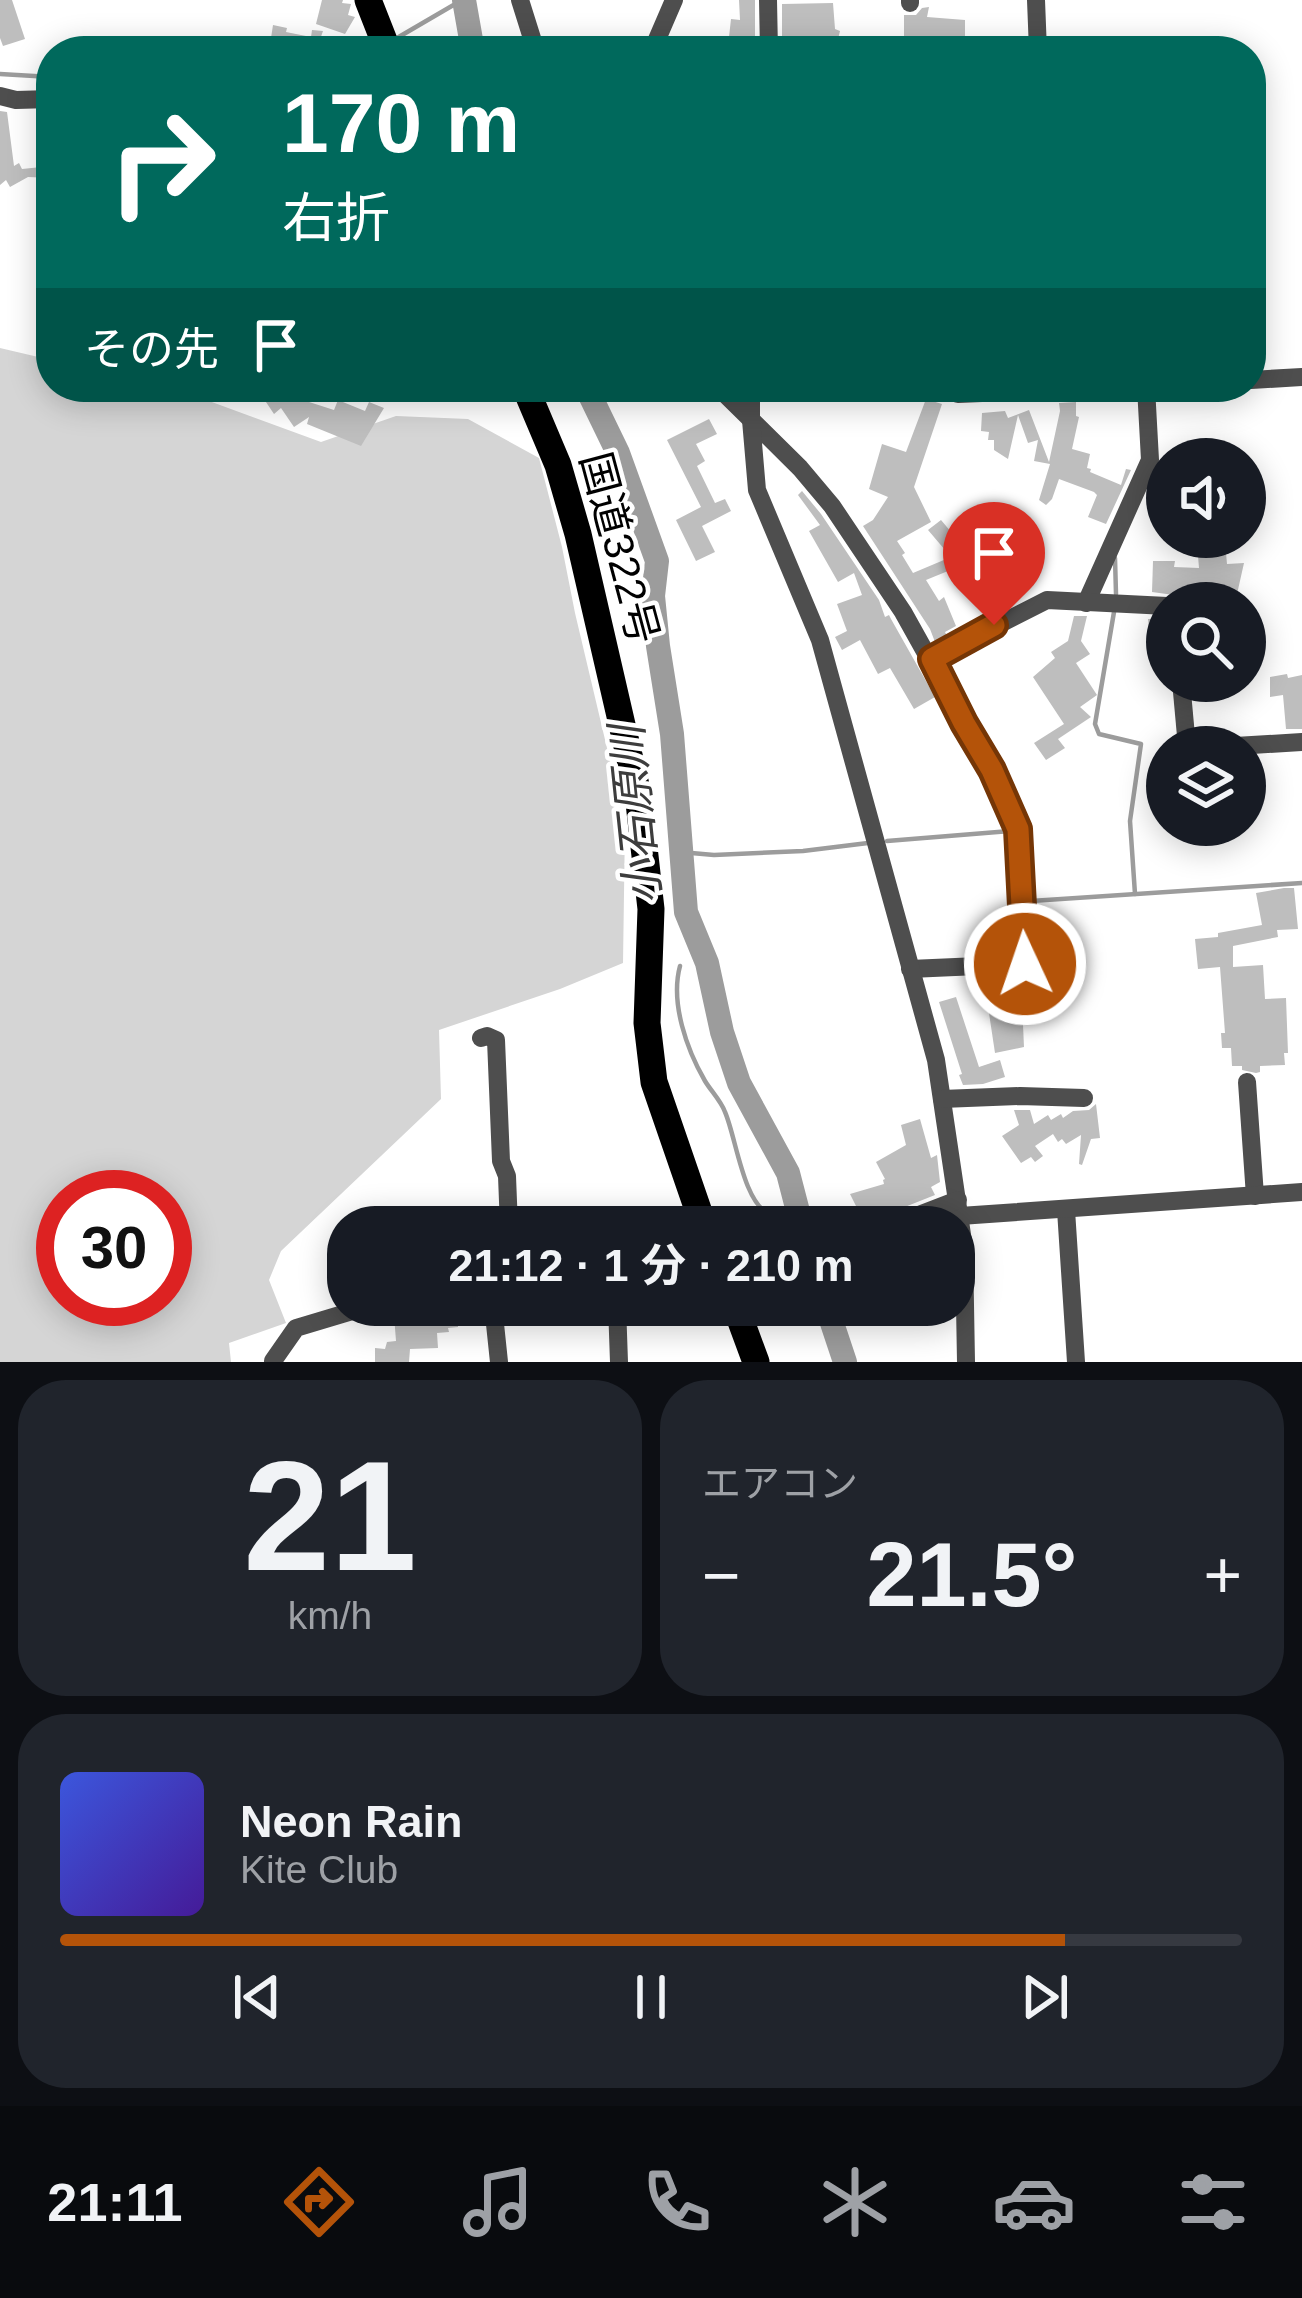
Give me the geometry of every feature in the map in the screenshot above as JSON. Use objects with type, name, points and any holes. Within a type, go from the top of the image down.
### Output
[{"type":"highway","points":[[370,5],[382,36]]},
{"type":"highway","name":"国道322号","points":[[531,402],[558,465],[578,535],[638,794],[650,909],[647,1023],[654,1082],[697,1206]]},
{"type":"highway","points":[[743,1326],[756,1362]]},
{"type":"street","points":[[520,0],[531,36]]},
{"type":"street","points":[[658,36],[674,0]]},
{"type":"street","points":[[768,0],[769,36]]},
{"type":"street","points":[[1036,0],[1037,36]]},
{"type":"street","points":[[0,96],[36,99]]},
{"type":"street","points":[[1266,379],[1302,377]]},
{"type":"street","points":[[733,402],[832,506],[903,612],[992,770],[1018,829],[1025,964],[910,969]]},
{"type":"street","points":[[752,402],[757,490],[820,640],[936,1060],[959,1206]]},
{"type":"street","points":[[1086,603],[1150,460],[1147,402]]},
{"type":"street","points":[[932,659],[1047,600],[1146,605]]},
{"type":"street","points":[[1266,744],[1302,742]]},
{"type":"street","points":[[482,1038],[496,1040],[501,1161],[508,1206]]},
{"type":"street","points":[[1246,1082],[1255,1196]]},
{"type":"street","points":[[942,1099],[1084,1098]]},
{"type":"street","points":[[975,1208],[1066,1210],[1302,1192]]},
{"type":"street","points":[[1066,1210],[1076,1362]]},
{"type":"street","points":[[274,1361],[296,1328],[327,1319]]},
{"type":"street","points":[[495,1326],[499,1362]]},
{"type":"street","points":[[617,1326],[619,1362]]},
{"type":"street","points":[[965,1326],[966,1362]]},
{"type":"shaded area","points":[[0,348],[36,356],[36,402],[212,402],[321,442],[396,416],[468,419],[539,458],[562,547],[625,824],[623,963],[439,1030],[441,1099],[281,1251],[269,1280],[286,1323],[229,1343],[231,1362],[0,1362]]},
{"type":"building","points":[[0,0],[12,0],[25,39],[3,46]]},
{"type":"building","points":[[322,0],[351,4],[348,15],[355,17],[345,34],[316,24]]},
{"type":"building","points":[[739,0],[755,0],[755,36],[729,36],[731,19],[740,20]]},
{"type":"building","points":[[833,3],[839,36],[782,36],[782,4]]},
{"type":"building","points":[[929,7],[927,17],[965,20],[965,36],[904,36],[904,15],[916,15]]},
{"type":"building","points":[[273,25],[306,36],[271,36]]},
{"type":"building","points":[[0,111],[7,112],[14,166],[36,168],[36,177],[10,187],[6,180],[0,185]]},
{"type":"building","points":[[266,402],[309,402],[334,410],[337,402],[343,402],[365,411],[369,402],[384,408],[361,446],[307,424],[309,417],[294,427],[281,408],[274,414]]},
{"type":"building","points":[[925,402],[942,404],[914,487],[931,522],[897,541],[913,573],[951,557],[928,530],[941,520],[967,551],[986,540],[970,562],[926,580],[939,601],[944,597],[956,626],[935,642],[863,526],[873,520],[888,497],[869,489],[882,444],[906,452]]},
{"type":"building","points":[[1076,402],[1079,417],[1072,449],[1090,454],[1090,472],[1121,485],[1126,469],[1131,470],[1106,524],[1088,517],[1097,495],[1094,492],[1059,479],[1052,499],[1046,505],[1039,500],[1050,464],[1034,461],[1038,440],[1028,443],[1018,415],[1008,459],[994,450],[989,432],[981,431],[982,413],[1005,411],[1008,418],[1029,410],[1049,462],[1059,403]]},
{"type":"building","points":[[709,419],[717,434],[696,444],[705,461],[697,466],[715,503],[725,499],[731,511],[702,526],[715,552],[696,561],[676,520],[701,507],[667,440]]},
{"type":"building","points":[[802,491],[879,600],[885,617],[889,615],[935,697],[914,709],[890,668],[878,674],[860,640],[842,650],[835,637],[847,631],[837,604],[862,595],[854,573],[838,582],[809,531],[820,525],[798,495]]},
{"type":"building","points":[[1198,558],[1244,563],[1240,582],[1152,582],[1153,561],[1199,568]]},
{"type":"building","points":[[1074,616],[1087,616],[1081,641],[1090,654],[1076,663],[1097,695],[1080,707],[1091,717],[1058,739],[1065,748],[1046,760],[1034,743],[1064,724],[1033,677],[1055,658],[1051,652],[1068,641]]},
{"type":"building","points":[[1287,674],[1288,678],[1302,675],[1302,729],[1286,729],[1283,695],[1270,697],[1270,677]]},
{"type":"building","points":[[1294,888],[1298,929],[1277,930],[1278,937],[1233,946],[1233,967],[1263,965],[1265,999],[1286,998],[1285,1065],[1260,1066],[1256,1073],[1232,1066],[1231,1048],[1222,1048],[1220,967],[1198,969],[1195,939],[1262,925],[1256,893]]},
{"type":"building","points":[[1021,979],[1024,1047],[995,1053],[984,980]]},
{"type":"building","points":[[956,997],[979,1067],[1000,1060],[1005,1077],[963,1085],[939,1002]]},
{"type":"building","points":[[1096,1104],[1100,1138],[1091,1139],[1082,1165],[1081,1135],[1066,1144],[1053,1134],[1035,1146],[1043,1156],[1021,1163],[1002,1136],[1019,1125],[1014,1110],[1030,1110],[1034,1124],[1048,1115],[1051,1120],[1061,1114],[1063,1118]]},
{"type":"building","points":[[920,1119],[931,1158],[937,1155],[940,1182],[931,1187],[935,1195],[907,1206],[856,1206],[850,1194],[884,1184],[876,1162],[906,1145],[901,1125]]},
{"type":"building","points":[[395,1326],[458,1326],[437,1333],[438,1348],[410,1349],[409,1362],[375,1362],[375,1348],[385,1349],[387,1342],[396,1341]]},
{"type":"waterway","points":[[400,36],[462,0]]},
{"type":"waterway","name":"小石原川","points":[[464,0],[470,36]]},
{"type":"waterway","points":[[0,74],[36,76]]},
{"type":"waterway","name":"小石原川","points":[[593,402],[618,453],[657,561],[653,596],[672,734],[686,912],[707,963],[739,1083],[788,1173],[797,1206]]},
{"type":"waterway","points":[[1115,558],[1116,594]]},
{"type":"waterway","points":[[1114,612],[1095,724],[1099,734],[1141,744],[1130,821],[1135,894]]},
{"type":"waterway","points":[[887,841],[1010,831]]},
{"type":"waterway","points":[[680,852],[803,851],[868,843]]},
{"type":"waterway","points":[[1031,895],[1031,901],[1302,883]]},
{"type":"waterway","points":[[680,966],[677,995],[687,1041],[725,1112],[741,1168],[759,1206]]},
{"type":"waterway","name":"小石原川","points":[[833,1326],[845,1362]]},
{"type":"route","points":[[994,625],[932,659],[1018,829],[1025,964]]}]
